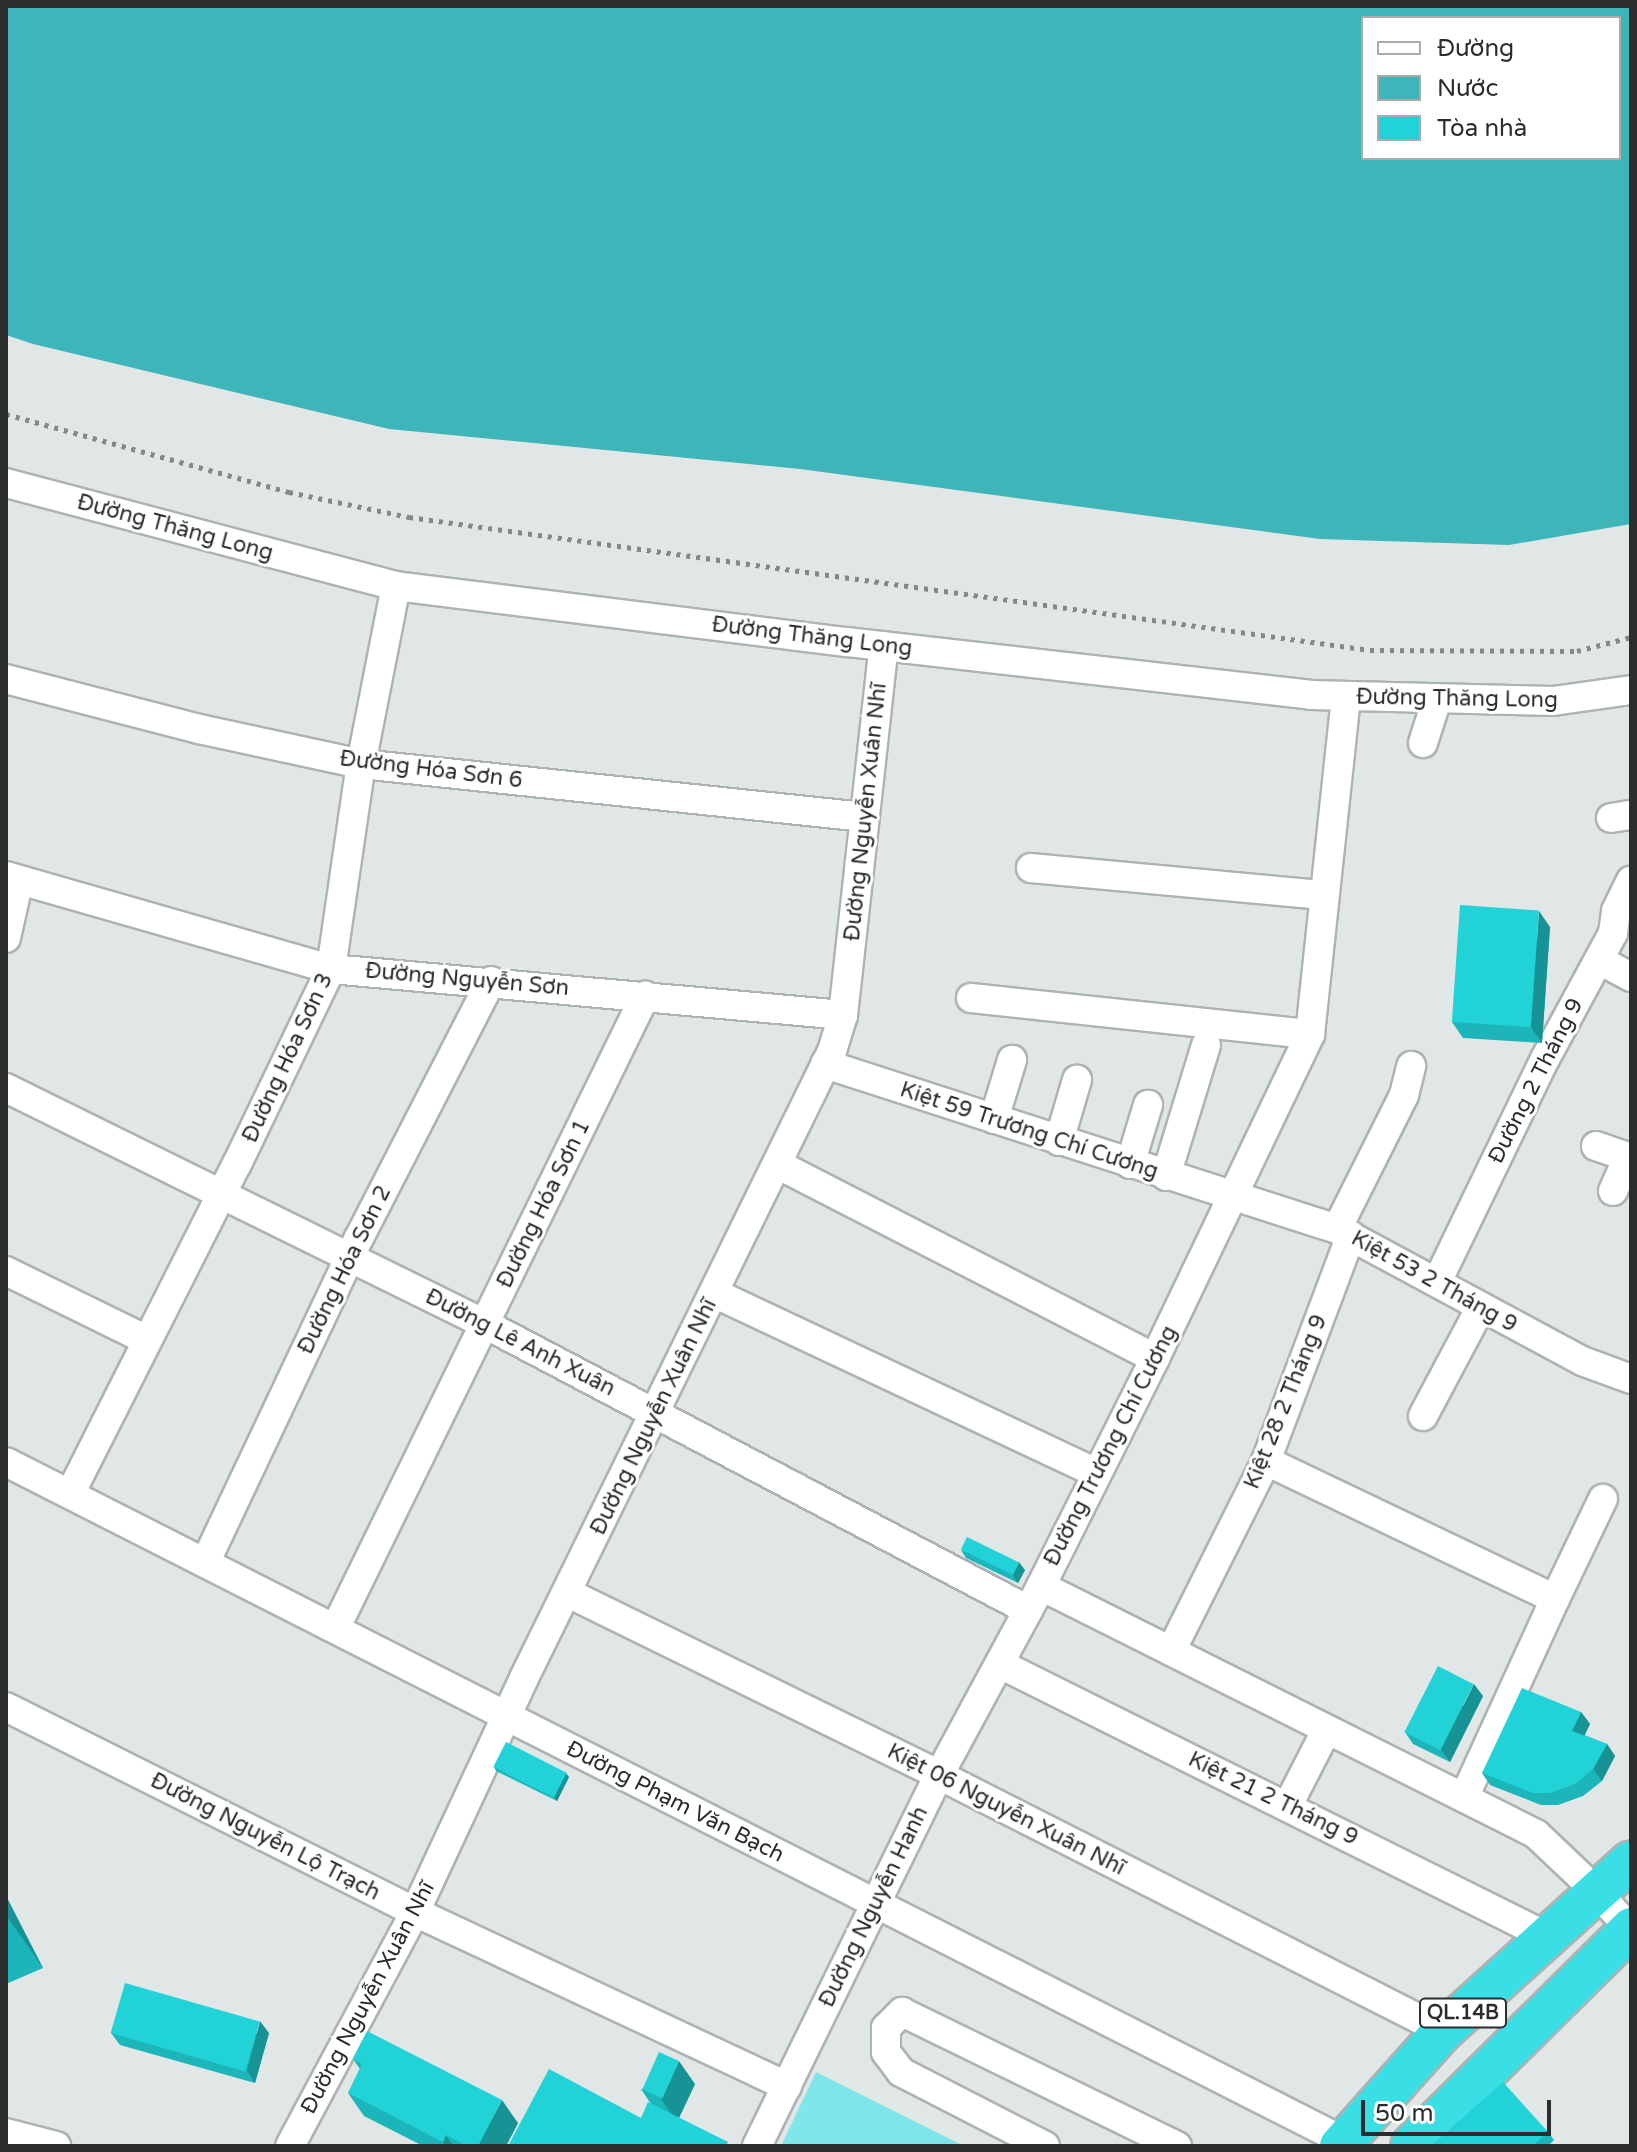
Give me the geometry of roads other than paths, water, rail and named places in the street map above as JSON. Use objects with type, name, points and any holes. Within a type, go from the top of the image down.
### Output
[{"type":"highway","name":"QL.14B","points":[[1342,2144],[1443,2031],[1631,1861]]},
{"type":"highway","name":"QL.14B","points":[[1411,2146],[1631,1929]]},
{"type":"street","name":"Đường Thăng Long","points":[[6,483],[396,586],[884,646],[1346,697],[1576,700],[1631,690]]},
{"type":"street","name":"Đường Hóa Sơn 3","points":[[70,1494],[331,969],[361,764],[396,586]]},
{"type":"street","name":"Đường Nguyễn Xuân Nhĩ","points":[[290,2146],[415,1912],[506,1716],[825,1064],[843,1015],[884,646]]},
{"type":"street","name":"Đường Hóa Sơn 6","points":[[6,679],[199,729],[361,764],[864,817]]},
{"type":"street","name":"Đường Trương Chí Cương","points":[[1346,697],[1310,1034],[1155,1358],[1034,1598],[1171,1651],[1536,1834],[1631,1929]]},
{"type":"street","points":[[1423,743],[1437,699]]},
{"type":"street","points":[[1031,868],[1323,895]]},
{"type":"street","points":[[6,938],[12,878]]},
{"type":"street","name":"Đường Nguyễn Sơn","points":[[12,878],[331,969],[843,1015]]},
{"type":"street","name":"Đường 2 Tháng 9","points":[[1437,1282],[1545,1059],[1613,933],[1616,911],[1631,880]]},
{"type":"street","points":[[1599,960],[1631,977]]},
{"type":"street","name":"Đường Hóa Sơn 2","points":[[206,1561],[350,1258],[491,981]]},
{"type":"street","name":"Đường Hóa Sơn 1","points":[[336,1627],[645,996]]},
{"type":"street","points":[[971,998],[1310,1034]]},
{"type":"street","points":[[1166,1176],[1206,1045]]},
{"type":"street","points":[[994,1119],[1012,1060]]},
{"type":"street","name":"Kiệt 59 Trương Chí Cương","points":[[825,1064],[1233,1198]]},
{"type":"street","name":"Kiệt 28 2 Tháng 9","points":[[1171,1651],[1266,1461],[1344,1232],[1404,1095],[1411,1066]]},
{"type":"street","points":[[1059,1141],[1077,1080]]},
{"type":"street","name":"Đường Lê Anh Xuân","points":[[6,1088],[1034,1598]]},
{"type":"street","points":[[1130,1164],[1148,1105]]},
{"type":"street","points":[[1596,1146],[1629,1158],[1613,1191]]},
{"type":"street","points":[[777,1164],[1155,1358]]},
{"type":"street","name":"Kiệt 53 2 Tháng 9","points":[[1233,1198],[1344,1232],[1582,1361],[1631,1379]]},
{"type":"street","points":[[6,1271],[147,1340]]},
{"type":"street","points":[[714,1293],[1097,1473]]},
{"type":"street","points":[[1423,1416],[1481,1307]]},
{"type":"street","points":[[1266,1461],[1555,1599]]},
{"type":"street","name":"Đường Phạm Văn Bạch","points":[[6,1462],[336,1627],[1342,2144]]},
{"type":"street","points":[[1465,1796],[1603,1499]]},
{"type":"street","name":"Kiệt 06 Nguyễn Xuân Nhĩ","points":[[568,1593],[939,1775],[1443,2031]]},
{"type":"street","name":"Đường Nguyễn Hanh","points":[[757,2146],[939,1775],[1034,1598]]},
{"type":"street","name":"Kiệt 21 2 Tháng 9","points":[[1000,1664],[1546,1936]]},
{"type":"street","name":"Đường Nguyễn Lộ Trạch","points":[[6,1707],[415,1912],[787,2086]]},
{"type":"street","points":[[1288,1805],[1327,1729]]},
{"type":"street","points":[[1045,2146],[901,2072],[886,2052],[886,2028],[902,2012],[1177,2146]]},
{"type":"street","points":[[6,2133],[56,2146]]},
{"type":"water","points":[[6,6],[1631,6],[1631,524],[1509,545],[1320,539],[800,469],[389,429],[6,335]]}]
